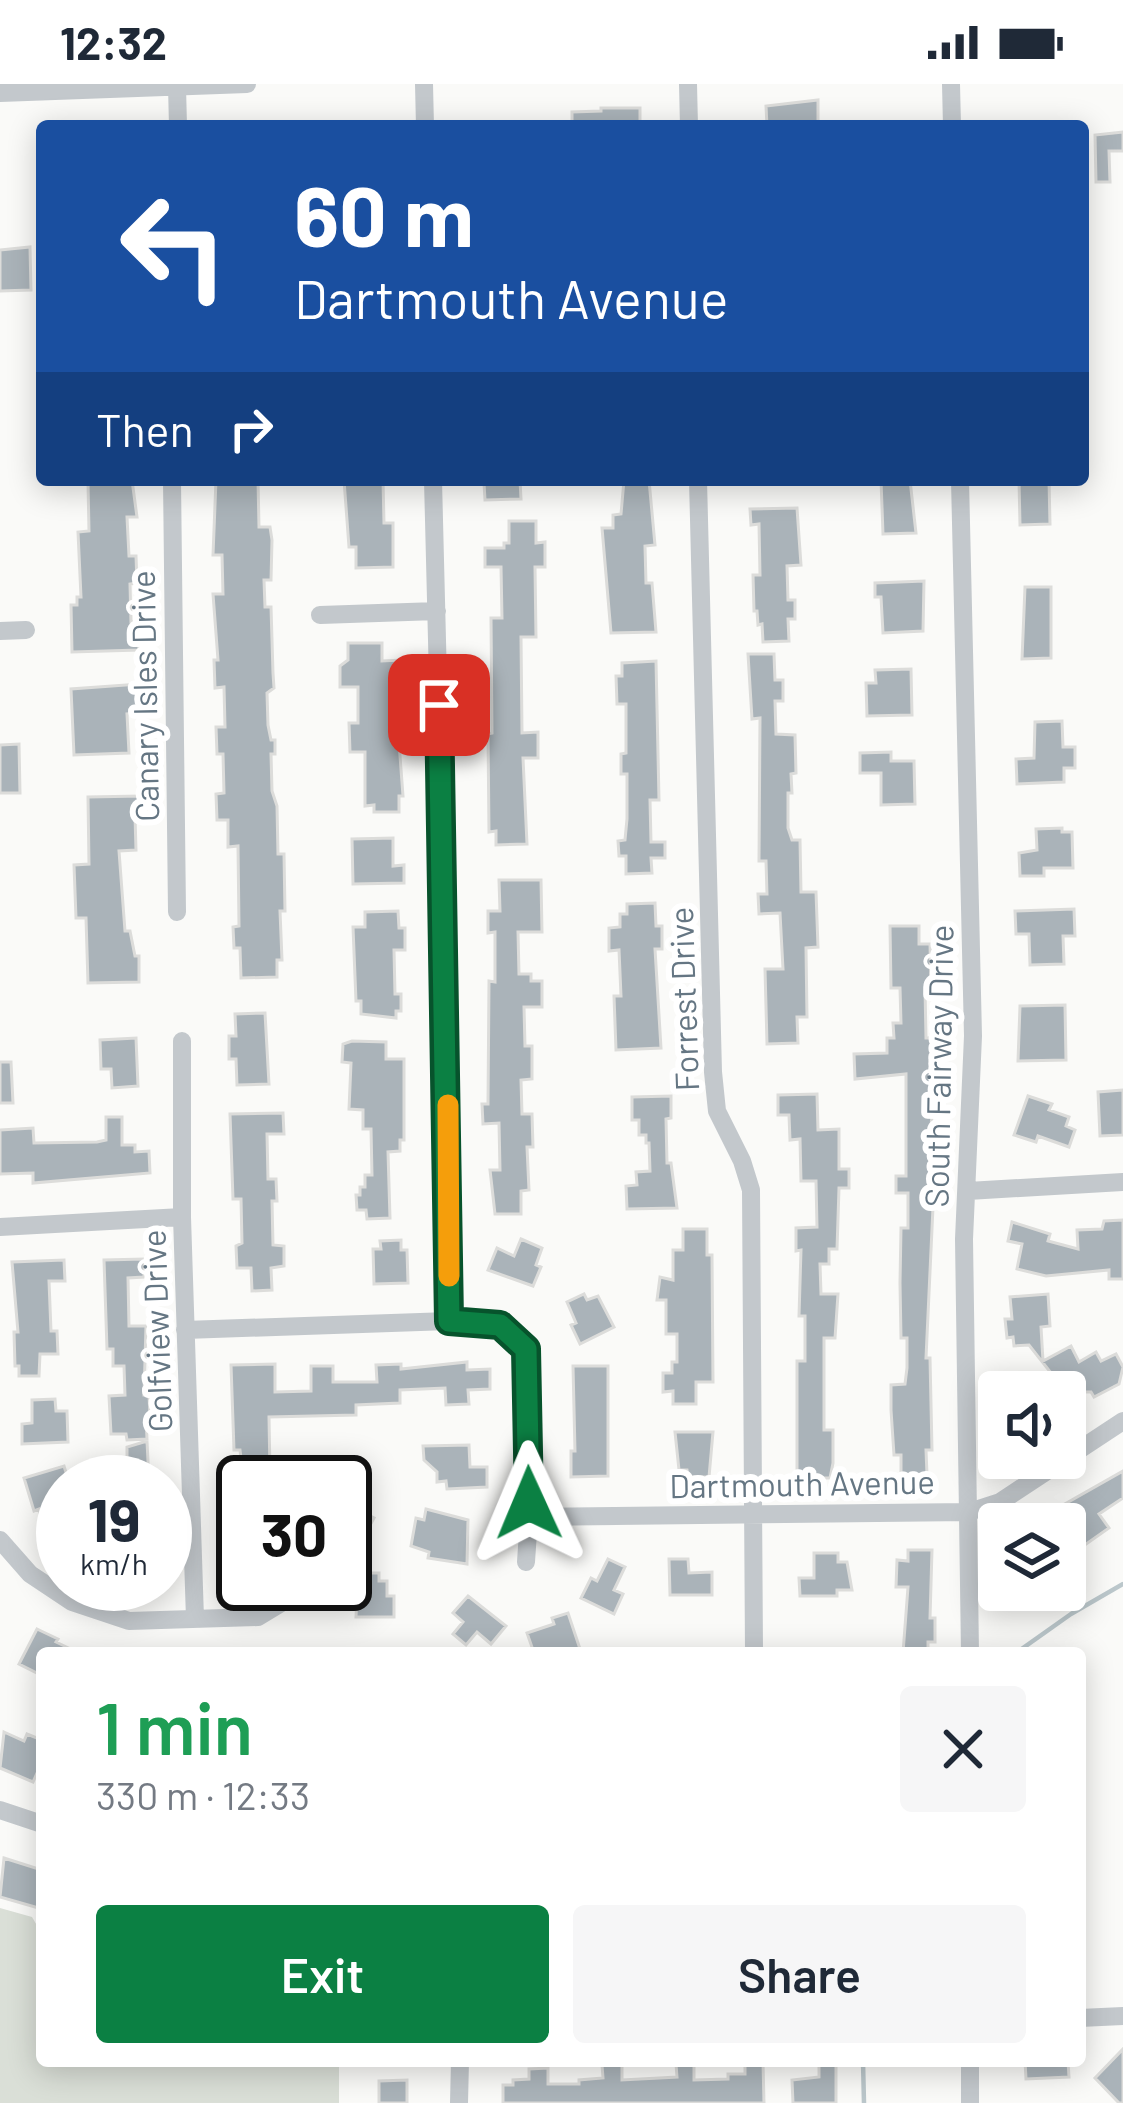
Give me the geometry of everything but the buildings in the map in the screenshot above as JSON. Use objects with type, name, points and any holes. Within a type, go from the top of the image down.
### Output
[{"type":"street","points":[[0,93],[247,84]]},
{"type":"street","points":[[424,84],[425,120]]},
{"type":"street","points":[[688,84],[689,120]]},
{"type":"street","points":[[951,84],[952,120]]},
{"type":"street","points":[[177,86],[178,120]]},
{"type":"street","name":"Canary Isles Drive","points":[[172,486],[177,912]]},
{"type":"street","points":[[434,486],[449,1321]]},
{"type":"street","name":"Forrest Drive","points":[[698,486],[713,1072],[718,1111],[751,1190],[754,1647]]},
{"type":"street","name":"South Fairway Drive","points":[[960,486],[973,1036],[964,1239],[970,1647]]},
{"type":"street","points":[[320,615],[437,611]]},
{"type":"street","points":[[0,631],[26,630]]},
{"type":"street","name":"Golfview Drive","points":[[182,1041],[182,1217],[195,1619]]},
{"type":"street","points":[[968,1191],[1123,1182]]},
{"type":"street","points":[[0,1227],[182,1217]]},
{"type":"street","points":[[185,1330],[449,1321],[500,1325],[526,1349],[526,1562]]},
{"type":"street","name":"Dartmouth Avenue","points":[[529,1517],[969,1511],[1000,1502],[1123,1421]]},
{"type":"street","points":[[0,1540],[30,1574],[72,1602],[129,1621],[258,1617],[268,1611]]},
{"type":"street","points":[[0,1810],[36,1822]]},
{"type":"street","points":[[1086,2018],[1123,2016]]},
{"type":"street","points":[[459,2103],[460,2067]]},
{"type":"street","points":[[970,2067],[970,2103]]},
{"type":"shaded area","points":[[0,1908],[32,1917],[36,1924],[36,2067],[339,2067],[339,2103],[0,2103]]},
{"type":"waterway","points":[[1024,1647],[1123,1584]]},
{"type":"waterway","points":[[863,2067],[864,2103]]},
{"type":"slow traffic","points":[[448,1105],[449,1276]]},
{"type":"route","points":[[439,705],[449,1321],[500,1325],[526,1349],[529,1503]]}]
